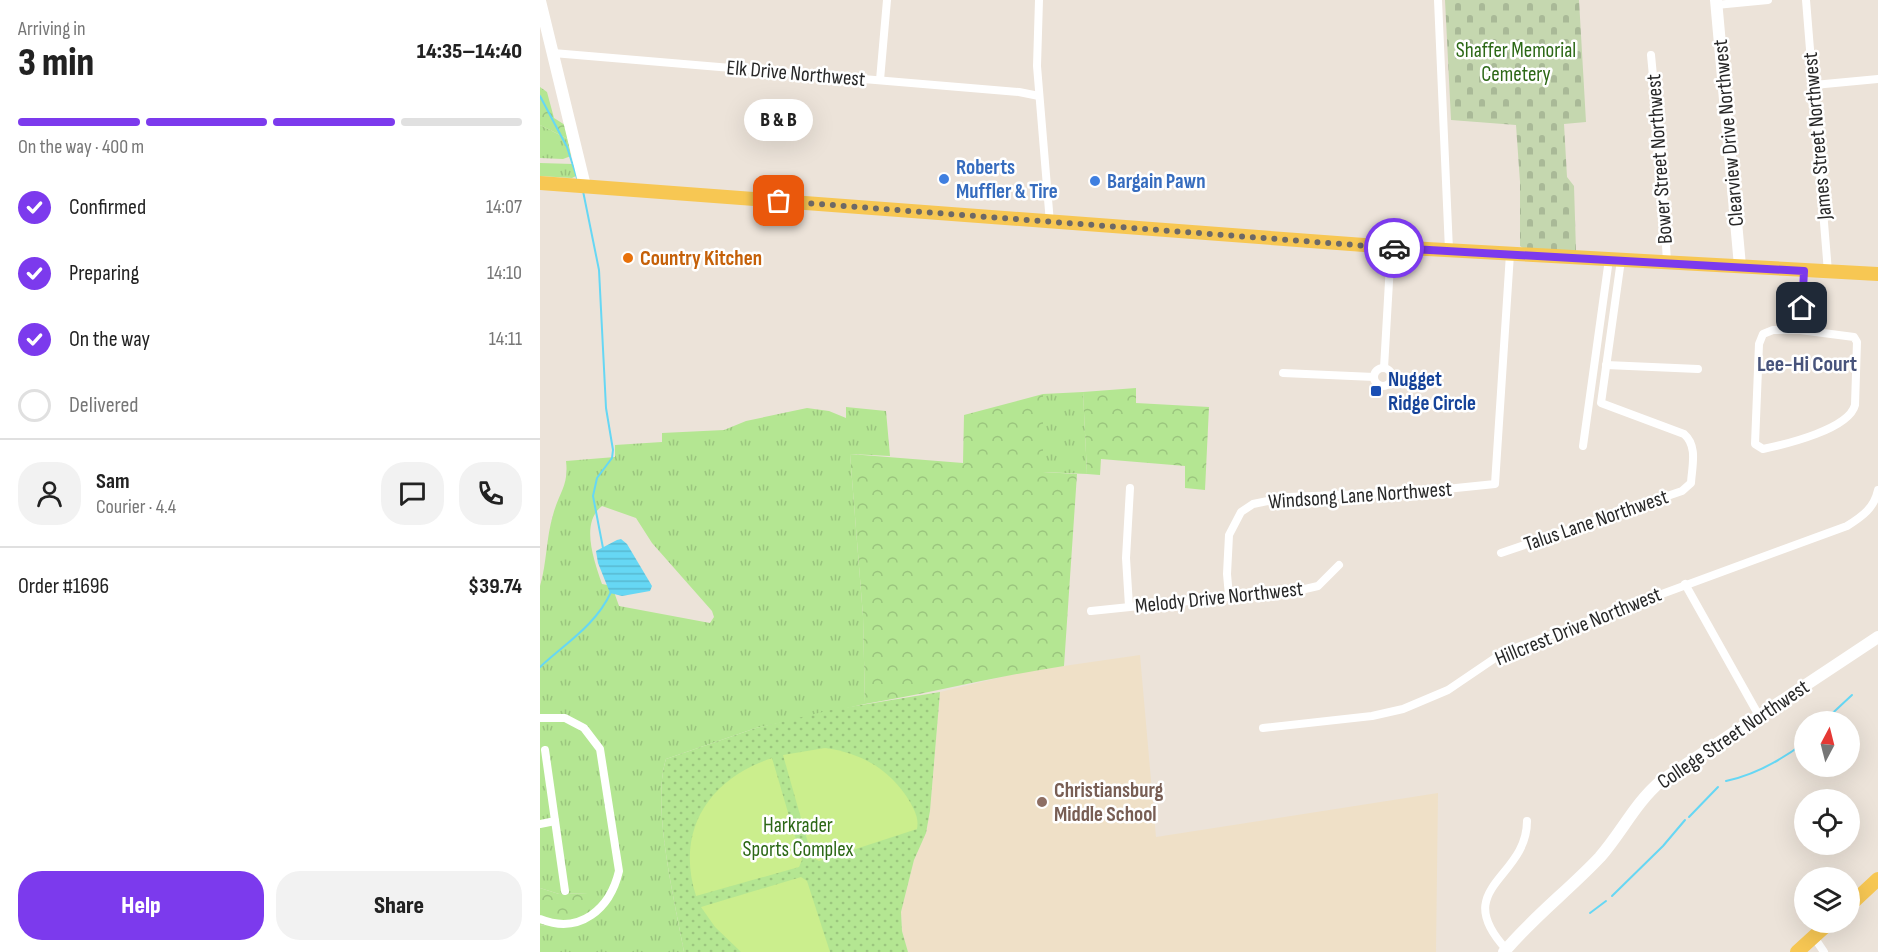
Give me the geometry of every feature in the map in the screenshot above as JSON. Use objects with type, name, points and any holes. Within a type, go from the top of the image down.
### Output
[{"type":"main road","points":[[540,183],[1391,248],[1878,274]]},
{"type":"main road","points":[[1860,897],[1876,884]]},
{"type":"main road","points":[[1797,952],[1818,933]]},
{"type":"street","points":[[880,80],[887,0]]},
{"type":"street","points":[[1040,0],[1037,32],[1039,96],[1050,223]]},
{"type":"street","points":[[1438,0],[1449,250]]},
{"type":"street","points":[[1716,2],[1768,0]]},
{"type":"street","name":"James Street Northwest","points":[[1806,0],[1828,272]]},
{"type":"street","points":[[540,1],[585,186]]},
{"type":"street","name":"Clearview Drive Northwest","points":[[1716,2],[1740,266]]},
{"type":"street","name":"Elk Drive Northwest","points":[[553,53],[1019,92],[1039,96]]},
{"type":"street","name":"Bower Street Northwest","points":[[1651,55],[1661,160],[1667,262]]},
{"type":"street","points":[[1814,85],[1878,79]]},
{"type":"street","points":[[1384,368],[1391,248]]},
{"type":"street","name":"Windsong Lane Northwest","points":[[1229,596],[1227,574],[1230,535],[1242,512],[1253,504],[1287,497],[1417,492],[1496,484],[1510,254]]},
{"type":"street","points":[[1583,446],[1615,259]]},
{"type":"street","name":"Talus Lane Northwest","points":[[1501,553],[1682,491],[1691,483],[1693,447],[1684,434],[1601,403],[1615,259]]},
{"type":"street","points":[[1800,330],[1804,271]]},
{"type":"street","points":[[1773,330],[1800,330],[1854,337],[1857,342],[1853,414],[1842,423],[1777,446],[1758,448],[1755,444],[1759,344],[1763,334],[1773,330]]},
{"type":"street","points":[[1606,365],[1698,369]]},
{"type":"street","points":[[1392,379],[1389,370],[1384,368],[1378,369],[1374,377],[1376,383],[1384,386],[1392,379],[1434,381]]},
{"type":"street","points":[[1283,373],[1374,377]]},
{"type":"street","points":[[1129,606],[1126,558],[1130,488]]},
{"type":"street","name":"Hillcrest Drive Northwest","points":[[1263,728],[1372,716],[1403,709],[1448,690],[1504,651],[1847,525],[1864,515],[1875,502],[1878,490]]},
{"type":"street","name":"Melody Drive Northwest","points":[[1091,611],[1318,586],[1339,565]]},
{"type":"street","points":[[1685,584],[1758,714]]},
{"type":"street","name":"College Street Northwest","points":[[1505,951],[1599,857],[1646,794],[1670,774],[1758,714],[1878,637]]},
{"type":"street","points":[[540,718],[565,718],[584,728],[600,749],[619,871],[615,889],[605,905],[590,917],[574,923],[540,919]]},
{"type":"street","points":[[545,750],[565,891]]},
{"type":"street","points":[[540,824],[555,821]]},
{"type":"street","points":[[1505,951],[1486,920],[1486,901],[1488,890],[1524,844],[1527,821]]},
{"type":"street","points":[[1814,937],[1824,952]]},
{"type":"shaded area","name":"Christiansburg Middle School","points":[[1140,655],[1156,837],[1438,793],[1436,952],[908,952],[902,931],[901,912],[914,860],[926,833],[930,811],[940,692],[1022,672]]},
{"type":"green space","name":"Shaffer Memorial Cemetery","points":[[1445,0],[1579,0],[1586,122],[1564,124],[1567,177],[1574,186],[1576,251],[1520,246],[1520,182],[1516,125],[1451,120]]},
{"type":"green space","points":[[540,87],[547,92],[554,118],[565,125],[568,139],[540,125]]},
{"type":"green space","points":[[540,125],[568,139],[571,156],[563,159],[540,158]]},
{"type":"green space","points":[[540,163],[573,164],[578,175],[572,178],[540,176]]},
{"type":"green space","points":[[1136,388],[1136,403],[1209,407],[1205,490],[1185,488],[1185,466],[1101,459],[1100,475],[1087,474],[1083,392]]},
{"type":"green space","points":[[1083,392],[1087,474],[1043,472],[1043,394]]},
{"type":"green space","points":[[1043,394],[1043,472],[1077,474],[1064,666],[865,704],[863,616],[850,454],[963,463],[964,415]]},
{"type":"green space","points":[[846,407],[886,411],[890,456],[850,454],[863,616],[865,704],[756,728],[666,759],[662,778],[663,827],[670,881],[684,952],[540,952],[540,926],[562,922],[588,893],[559,894],[540,888],[540,586],[555,507],[565,483],[566,461],[615,457],[615,445],[662,442],[662,433],[724,430],[746,421],[807,408],[829,411],[846,418]],"holes":[[[602,506],[636,518],[652,543],[712,611],[714,617],[710,623],[619,606],[612,586],[602,584],[590,532],[595,513]]]},
{"type":"green space","name":"Harkrader Sports Complex","points":[[940,692],[930,811],[926,833],[914,860],[901,912],[902,931],[908,952],[684,952],[670,881],[663,827],[662,778],[666,759],[756,728],[831,710]]},
{"type":"green space","points":[[825,748],[851,754],[885,772],[910,802],[916,815],[917,829],[819,861],[812,857],[783,755]]},
{"type":"green space","points":[[772,758],[802,860],[799,867],[696,896],[691,872],[690,850],[694,829],[702,810],[715,793],[731,779],[750,767]]},
{"type":"green space","points":[[801,877],[807,881],[830,952],[741,952],[715,927],[701,907]]},
{"type":"green space","points":[[540,888],[559,894],[588,893],[590,914],[540,926]]},
{"type":"water","points":[[621,539],[627,544],[652,586],[650,591],[622,596],[610,593],[598,563],[596,551]]},
{"type":"waterway","points":[[540,96],[567,147],[577,178]]},
{"type":"waterway","points":[[583,191],[599,270],[606,408],[613,450],[612,458],[597,478],[593,496],[603,548]]},
{"type":"waterway","points":[[540,667],[589,624],[605,604],[611,592]]},
{"type":"waterway","points":[[1835,711],[1852,695]]},
{"type":"waterway","points":[[1726,781],[1767,766],[1794,750]]},
{"type":"waterway","points":[[1689,817],[1718,787]]},
{"type":"waterway","points":[[1612,896],[1663,846],[1685,820]]},
{"type":"waterway","points":[[1590,913],[1606,901]]},
{"type":"way so far","points":[[779,201],[1394,248]]},
{"type":"place","name":"Roberts Muffler & Tire","points":[[944,179]]},
{"type":"place","name":"Bargain Pawn","points":[[1095,181]]},
{"type":"place","name":"B & B","points":[[779,201]]},
{"type":"place","name":"Country Kitchen","points":[[628,258]]},
{"type":"place","name":"Nugget Ridge Circle","points":[[1376,391]]},
{"type":"place","name":"Christiansburg Middle School","points":[[1042,802]]},
{"type":"district","name":"Lee-Hi Court","points":[[1807,363]]},
{"type":"route","points":[[1394,248],[1804,271],[1802,308]]}]
